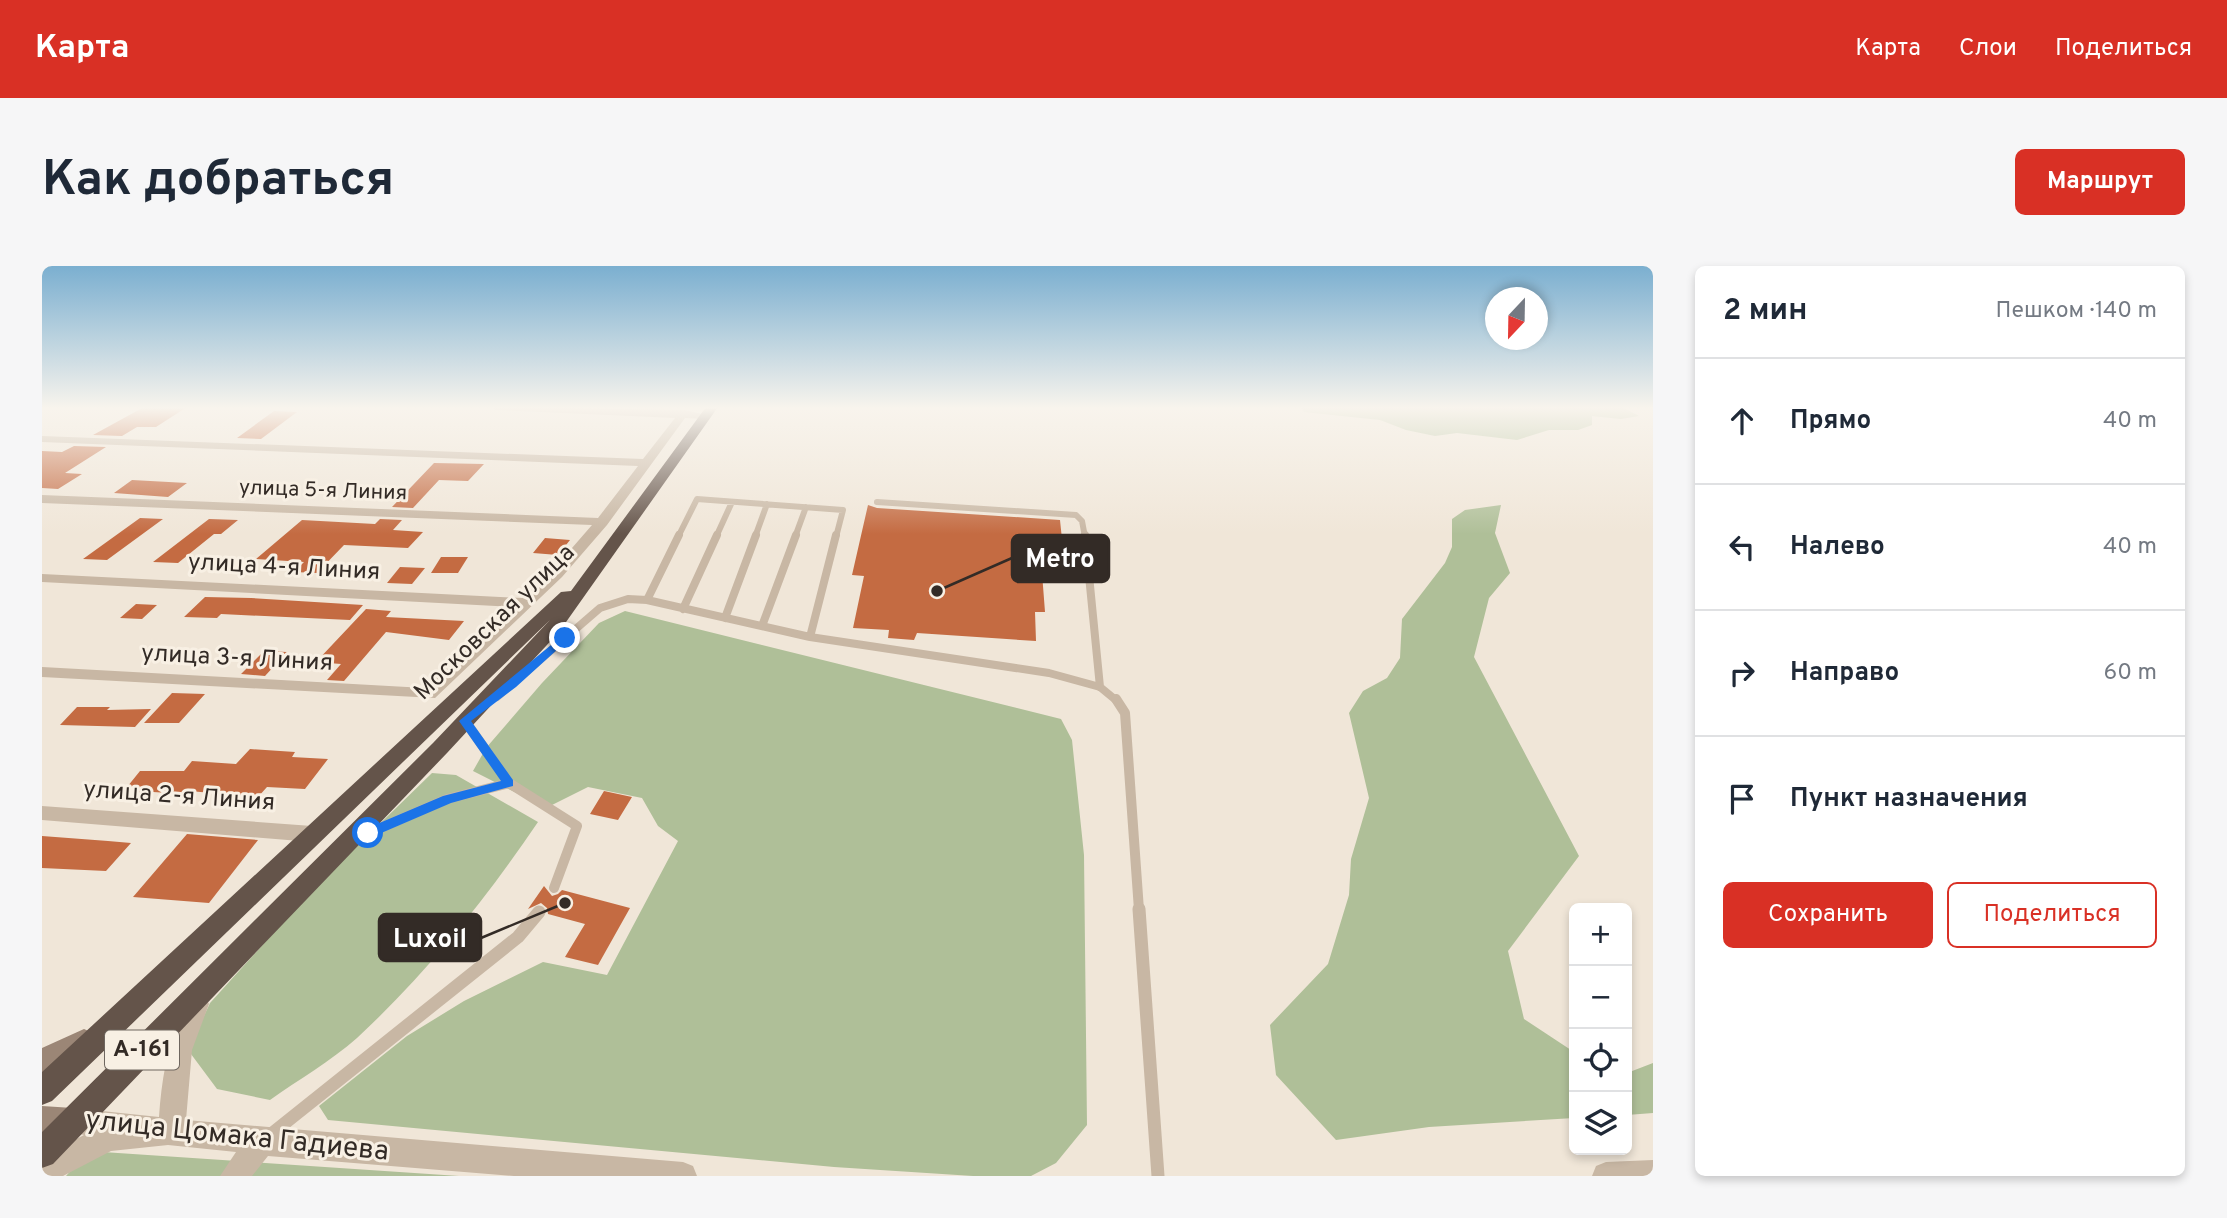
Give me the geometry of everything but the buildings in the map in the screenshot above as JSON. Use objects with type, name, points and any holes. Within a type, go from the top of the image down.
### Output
[{"type":"highway","name":"А-161","points":[[605,558],[682,449]]},
{"type":"highway","name":"Московская улица","points":[[42,1153],[346,841],[465,721],[513,677],[605,558]]},
{"type":"highway","name":"Московская улица","points":[[42,1091],[312,834],[397,758],[605,558]]},
{"type":"main road","name":"А-161","points":[[42,1061],[111,1026]]},
{"type":"main road","name":"улица Цомака Гадиева","points":[[42,1119],[73,1121]]},
{"type":"street","points":[[305,449],[646,463]]},
{"type":"street","points":[[524,603],[557,574],[602,522],[656,449]]},
{"type":"street","name":"улица 5-я Линия","points":[[42,499],[602,522]]},
{"type":"street","name":"улица 4-я Линия","points":[[42,578],[524,603]]},
{"type":"street","name":"улица 3-я Линия","points":[[42,672],[429,695],[524,603]]},
{"type":"street","name":"улица 2-я Линия","points":[[42,813],[312,834]]},
{"type":"street","points":[[42,1173],[78,1152],[111,1138],[172,1131],[181,1041],[211,979]]},
{"type":"street","name":"улица Цомака Гадиева","points":[[73,1121],[262,1142],[683,1176]]},
{"type":"street","points":[[234,1176],[262,1142]]},
{"type":"street","points":[[1606,1176],[1653,1174]]},
{"type":"lane","points":[[646,600],[697,499],[843,510],[810,637]]},
{"type":"lane","points":[[683,609],[732,502]]},
{"type":"lane","points":[[877,502],[1076,515],[1082,521],[1084,529],[1100,687]]},
{"type":"lane","points":[[725,618],[767,504]]},
{"type":"lane","points":[[762,626],[806,507]]},
{"type":"lane","points":[[513,677],[600,608],[628,599],[646,600],[810,637],[1049,673],[1100,687],[1116,698],[1125,713],[1158,1176]]},
{"type":"lane","points":[[465,721],[509,783],[577,826],[554,888]]},
{"type":"lane","points":[[346,841],[447,799],[509,783]]},
{"type":"lane","points":[[262,1142],[518,937],[540,912]]},
{"type":"green space","points":[[1501,505],[1495,533],[1510,573],[1489,598],[1474,657],[1579,856],[1508,951],[1524,1019],[1569,1049],[1569,1118],[1429,1127],[1336,1140],[1276,1075],[1270,1025],[1328,964],[1349,895],[1351,859],[1369,798],[1349,713],[1363,691],[1387,678],[1400,658],[1402,619],[1445,563],[1452,547],[1452,519],[1465,510]]},
{"type":"green space","points":[[625,611],[1061,719],[1072,740],[1084,855],[1087,1125],[1056,1163],[1031,1176],[973,1176],[834,1167],[328,1120],[319,1106],[407,1036],[464,1001],[543,962],[607,975],[678,841],[658,826],[642,798],[588,787],[546,808],[473,771],[486,748],[599,623]]},
{"type":"green space","points":[[432,773],[456,775],[538,822],[454,935],[407,988],[357,1038],[270,1100],[217,1089],[188,1050],[210,1003],[317,885]]},
{"type":"green space","points":[[1653,1063],[1653,1113],[1632,1115],[1632,1071]]},
{"type":"green space","points":[[88,1151],[459,1176],[66,1176]]},
{"type":"place","name":"Metro","points":[[937,591]]},
{"type":"place","name":"Luxoil","points":[[565,903]]},
{"type":"route","points":[[368,833],[447,799],[509,783],[465,721],[512,685],[565,638]]}]
